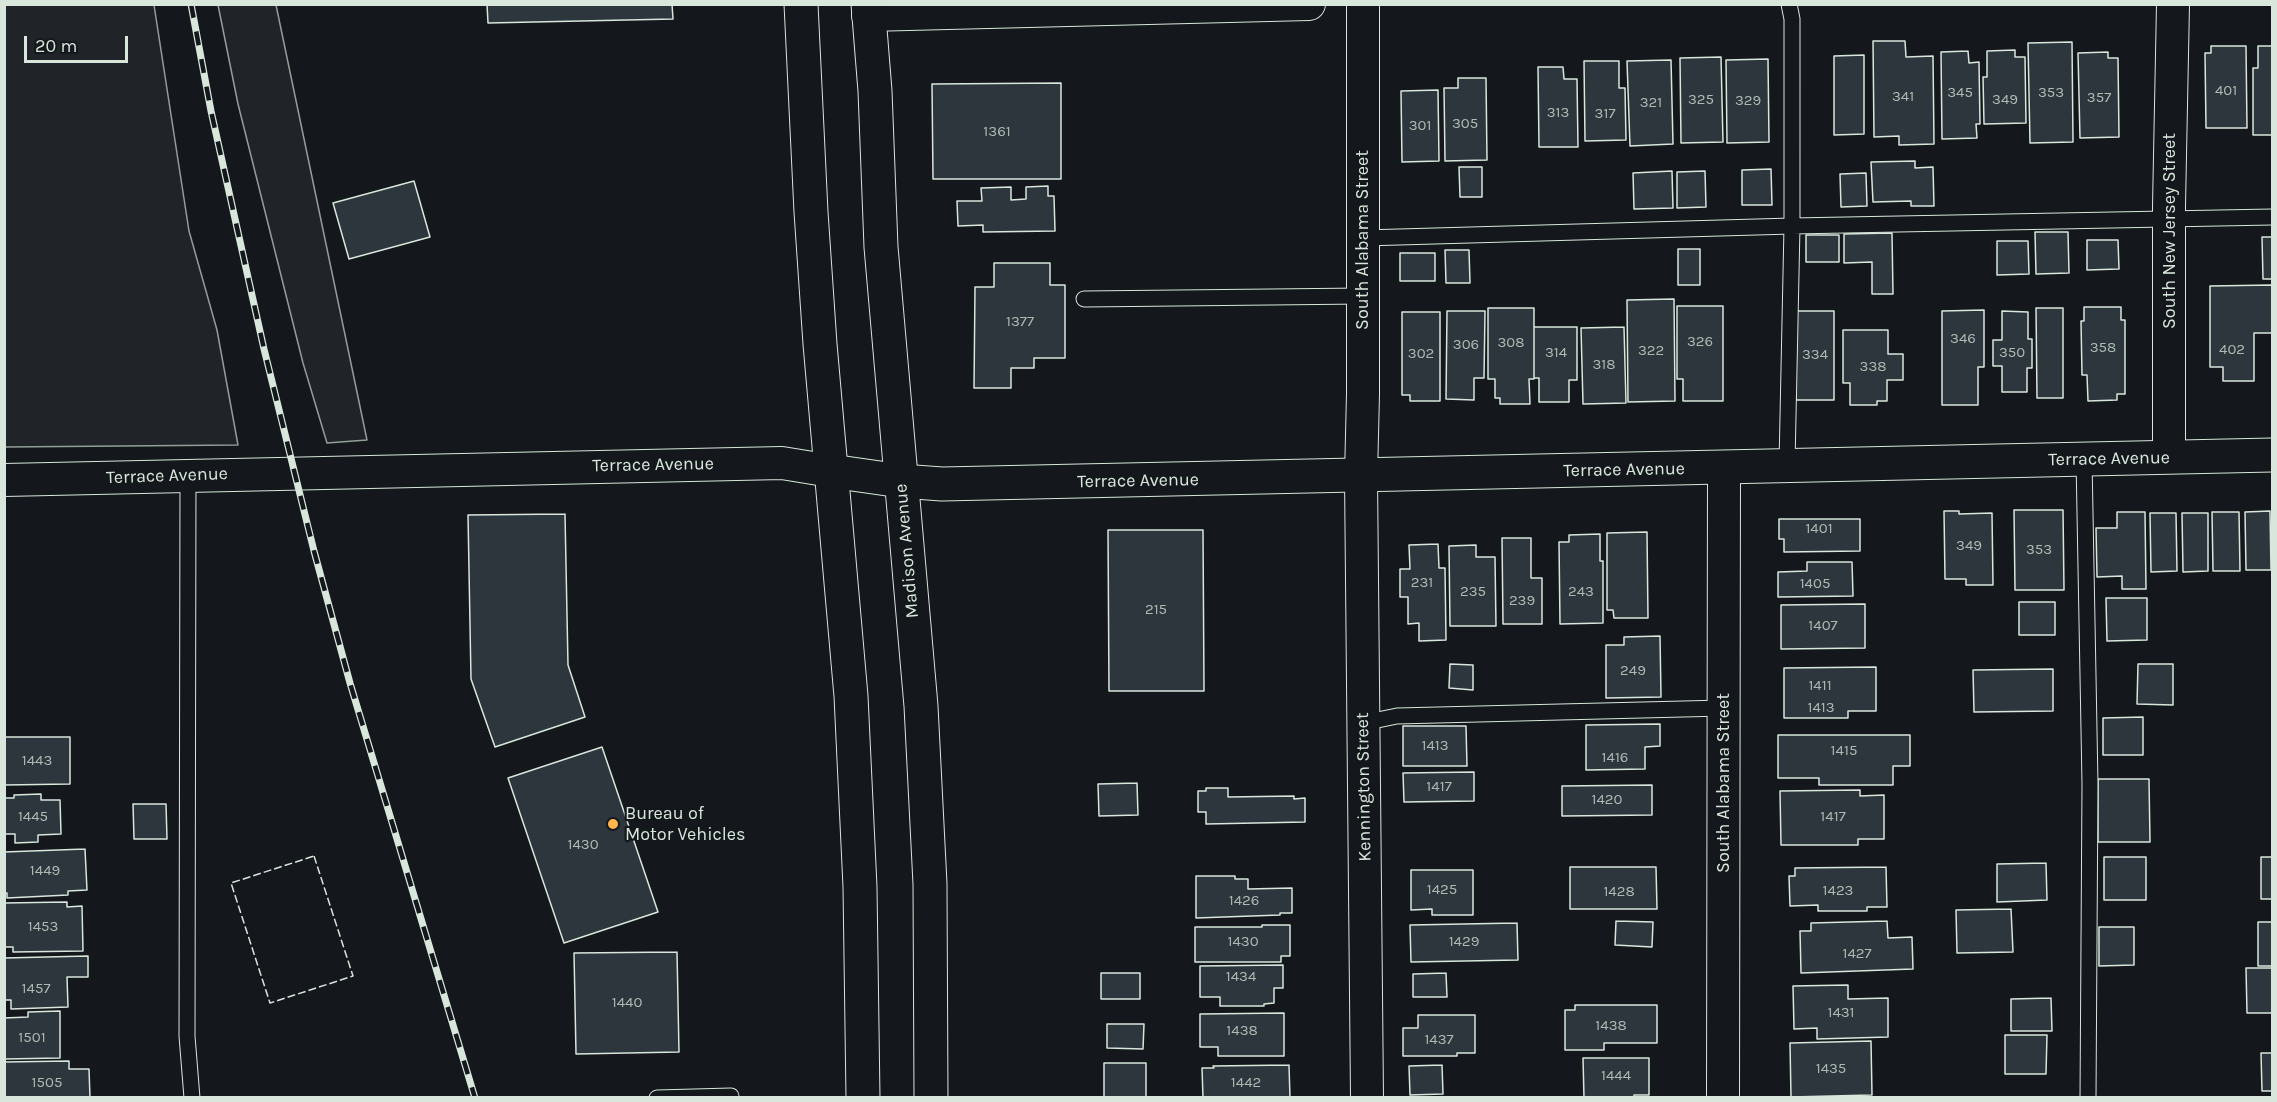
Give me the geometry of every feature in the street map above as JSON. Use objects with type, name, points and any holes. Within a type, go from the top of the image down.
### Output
[{"type":"main road","points":[[801,4],[811,219],[843,590],[856,785],[863,1098]]},
{"type":"main road","name":"Madison Avenue","points":[[868,10],[875,91],[881,247],[921,706],[930,884],[931,1098]]},
{"type":"main road","name":"Terrace Avenue","points":[[831,471],[901,481],[976,483],[2272,455]]},
{"type":"street","points":[[868,10],[1309,4]]},
{"type":"street","name":"South Alabama Street","points":[[1361,476],[1363,4]]},
{"type":"street","name":"South New Jersey Street","points":[[2169,457],[2173,4]]},
{"type":"street","name":"Terrace Avenue","points":[[4,480],[782,463],[831,471]]},
{"type":"street","name":"South Alabama Street","points":[[1724,468],[1724,1098]]},
{"type":"street","name":"Kennington Street","points":[[1361,476],[1367,1098]]},
{"type":"lane","points":[[1787,464],[1792,226],[1792,20],[1789,4]]},
{"type":"lane","points":[[1363,238],[2170,217],[2272,217]]},
{"type":"lane","points":[[1084,299],[1363,296]]},
{"type":"lane","points":[[2084,459],[2090,784],[2088,1098]]},
{"type":"lane","points":[[188,475],[187,1024],[192,1098]]},
{"type":"lane","points":[[1363,723],[1397,717],[1724,708]]},
{"type":"lane","points":[[657,1098],[731,1096]]},
{"type":"shaded area","points":[[4,5],[154,5],[189,231],[217,330],[238,445],[5,447]]},
{"type":"shaded area","points":[[218,5],[276,5],[367,440],[327,443],[303,363],[238,104]]},
{"type":"building","points":[[487,4],[672,4],[673,19],[488,23]]},
{"type":"building","points":[[1873,41],[1905,41],[1906,57],[1933,56],[1934,144],[1899,145],[1899,136],[1874,137]]},
{"type":"building","points":[[2072,42],[2073,142],[2030,143],[2028,43]]},
{"type":"building","points":[[2211,46],[2246,46],[2247,128],[2206,128],[2205,53],[2211,53]]},
{"type":"building","points":[[2258,46],[2272,46],[2272,135],[2253,135],[2253,68],[2258,68]]},
{"type":"building","points":[[2015,50],[2015,57],[2025,57],[2026,123],[1984,124],[1983,77],[1987,77],[1987,51]]},
{"type":"building","points":[[1968,51],[1969,63],[1979,62],[1980,124],[1976,124],[1977,138],[1942,139],[1941,52]]},
{"type":"building","points":[[2108,52],[2108,58],[2118,58],[2119,137],[2080,138],[2078,53]]},
{"type":"building","points":[[1864,55],[1864,134],[1834,135],[1834,56]]},
{"type":"building","points":[[1721,57],[1723,142],[1681,143],[1680,58]]},
{"type":"building","points":[[1768,59],[1769,142],[1727,143],[1726,60]]},
{"type":"building","points":[[1671,60],[1673,144],[1630,146],[1627,61]]},
{"type":"building","points":[[1584,61],[1619,61],[1619,88],[1625,88],[1626,140],[1585,141]]},
{"type":"building","points":[[1538,67],[1563,67],[1564,79],[1577,79],[1578,147],[1539,147]]},
{"type":"building","points":[[1458,78],[1486,78],[1487,160],[1445,161],[1444,88],[1458,88]]},
{"type":"building","points":[[1061,83],[1061,179],[933,179],[932,84]]},
{"type":"building","points":[[1438,90],[1439,161],[1402,162],[1401,91]]},
{"type":"building","points":[[1915,161],[1915,168],[1933,167],[1934,206],[1911,206],[1911,201],[1873,202],[1871,162]]},
{"type":"building","points":[[1459,167],[1482,167],[1482,197],[1460,197]]},
{"type":"building","points":[[1771,169],[1772,205],[1742,205],[1742,170]]},
{"type":"building","points":[[1672,171],[1673,208],[1634,209],[1633,173]]},
{"type":"building","points":[[1705,171],[1706,207],[1677,208],[1677,172]]},
{"type":"building","points":[[1866,173],[1867,206],[1841,207],[1840,174]]},
{"type":"building","points":[[414,181],[430,237],[349,259],[333,203]]},
{"type":"building","points":[[1048,186],[1048,196],[1054,196],[1055,231],[983,232],[983,225],[958,226],[957,201],[982,201],[981,188],[1011,187],[1011,200],[1026,199],[1026,187]]},
{"type":"building","points":[[2035,232],[2068,232],[2069,273],[2036,274]]},
{"type":"building","points":[[1892,233],[1893,294],[1872,294],[1872,262],[1844,263],[1844,234]]},
{"type":"building","points":[[1806,235],[1839,235],[1839,262],[1806,262]]},
{"type":"building","points":[[2262,237],[2272,237],[2272,279],[2263,279]]},
{"type":"building","points":[[2087,240],[2118,240],[2119,269],[2087,270]]},
{"type":"building","points":[[1997,241],[2028,241],[2029,274],[1997,275]]},
{"type":"building","points":[[1678,249],[1700,249],[1700,285],[1678,285]]},
{"type":"building","points":[[1445,250],[1469,250],[1470,283],[1446,283]]},
{"type":"building","points":[[1400,253],[1435,253],[1435,281],[1400,281]]},
{"type":"building","points":[[994,263],[1050,263],[1050,285],[1065,285],[1065,358],[1034,358],[1034,368],[1011,368],[1011,388],[974,388],[975,287],[994,287]]},
{"type":"building","points":[[2272,285],[2272,333],[2254,333],[2254,381],[2223,381],[2223,367],[2210,367],[2210,286]]},
{"type":"building","points":[[1674,299],[1675,401],[1628,402],[1627,300]]},
{"type":"building","points":[[1677,306],[1723,306],[1723,401],[1683,401],[1683,379],[1677,379]]},
{"type":"building","points":[[2084,307],[2121,307],[2121,320],[2125,320],[2125,394],[2117,394],[2117,400],[2088,401],[2087,375],[2082,375],[2081,321],[2084,321]]},
{"type":"building","points":[[1488,308],[1534,308],[1534,379],[1529,379],[1530,404],[1500,404],[1500,398],[1495,398],[1495,379],[1488,379]]},
{"type":"building","points":[[2036,308],[2063,308],[2063,398],[2037,398]]},
{"type":"building","points":[[1984,310],[1984,367],[1978,367],[1978,405],[1942,405],[1942,311]]},
{"type":"building","points":[[1447,311],[1485,311],[1484,378],[1474,378],[1474,400],[1446,399]]},
{"type":"building","points":[[1796,311],[1834,311],[1834,400],[1796,400]]},
{"type":"building","points":[[2002,311],[2028,312],[2028,339],[2032,339],[2032,368],[2027,368],[2027,392],[2002,392],[2002,366],[1993,366],[1993,340],[2002,340]]},
{"type":"building","points":[[1402,312],[1440,312],[1440,401],[1410,401],[1410,395],[1402,395]]},
{"type":"building","points":[[1534,327],[1577,327],[1577,380],[1569,380],[1569,402],[1539,402],[1539,378],[1534,378]]},
{"type":"building","points":[[1624,327],[1626,403],[1583,404],[1581,328]]},
{"type":"building","points":[[1843,330],[1888,330],[1888,354],[1903,354],[1903,380],[1887,380],[1887,401],[1877,401],[1877,405],[1850,405],[1850,383],[1843,383]]},
{"type":"building","points":[[2014,510],[2063,510],[2064,590],[2015,590]]},
{"type":"building","points":[[1944,511],[1959,511],[1959,514],[1992,513],[1993,585],[1966,585],[1966,579],[1945,579]]},
{"type":"building","points":[[2270,511],[2271,570],[2246,570],[2245,512]]},
{"type":"building","points":[[2117,512],[2145,512],[2146,589],[2122,589],[2122,576],[2097,577],[2096,528],[2117,528]]},
{"type":"building","points":[[2212,512],[2239,512],[2240,571],[2213,571]]},
{"type":"building","points":[[2150,513],[2176,513],[2177,571],[2151,572]]},
{"type":"building","points":[[2182,513],[2208,513],[2208,571],[2183,572]]},
{"type":"building","points":[[565,514],[568,665],[585,717],[495,747],[471,679],[468,515]]},
{"type":"building","points":[[1779,519],[1860,519],[1860,551],[1784,552],[1784,539],[1779,539]]},
{"type":"building","points":[[1108,530],[1203,530],[1204,691],[1109,691]]},
{"type":"building","points":[[1647,532],[1648,618],[1614,618],[1613,610],[1607,610],[1607,533]]},
{"type":"building","points":[[1600,534],[1600,561],[1603,561],[1603,623],[1560,624],[1559,542],[1569,542],[1569,535]]},
{"type":"building","points":[[1502,538],[1531,538],[1531,578],[1542,578],[1542,624],[1503,624]]},
{"type":"building","points":[[1438,544],[1439,568],[1445,568],[1446,640],[1419,641],[1419,623],[1408,624],[1408,597],[1400,597],[1400,569],[1410,569],[1409,545]]},
{"type":"building","points":[[1476,545],[1476,557],[1495,557],[1496,626],[1450,626],[1449,546]]},
{"type":"building","points":[[1807,562],[1852,562],[1853,596],[1778,597],[1778,572],[1807,571]]},
{"type":"building","points":[[2106,598],[2147,598],[2147,640],[2107,641]]},
{"type":"building","points":[[2019,602],[2055,602],[2055,635],[2019,635]]},
{"type":"building","points":[[1865,604],[1865,648],[1781,649],[1781,605]]},
{"type":"building","points":[[1660,636],[1661,697],[1606,698],[1606,645],[1624,645],[1624,637]]},
{"type":"building","points":[[1450,664],[1473,665],[1473,690],[1449,688]]},
{"type":"building","points":[[2138,664],[2173,664],[2173,705],[2137,704]]},
{"type":"building","points":[[1876,667],[1876,711],[1848,711],[1848,718],[1784,718],[1784,668]]},
{"type":"building","points":[[2053,669],[2053,711],[1974,712],[1973,670]]},
{"type":"building","points":[[2143,717],[2143,755],[2103,755],[2103,718]]},
{"type":"building","points":[[1660,724],[1660,746],[1645,747],[1645,769],[1586,770],[1586,725]]},
{"type":"building","points":[[1403,726],[1466,726],[1467,766],[1403,766]]},
{"type":"building","points":[[1778,735],[1910,735],[1910,766],[1893,766],[1893,785],[1819,785],[1819,778],[1778,778]]},
{"type":"building","points":[[4,737],[70,737],[70,784],[4,785]]},
{"type":"building","points":[[602,747],[658,912],[564,943],[508,778]]},
{"type":"building","points":[[1474,772],[1474,801],[1404,802],[1403,773]]},
{"type":"building","points":[[2098,779],[2149,779],[2150,842],[2098,842]]},
{"type":"building","points":[[1137,783],[1138,815],[1099,816],[1098,784]]},
{"type":"building","points":[[1652,785],[1652,815],[1562,816],[1562,786]]},
{"type":"building","points":[[1206,788],[1228,788],[1228,797],[1294,796],[1294,799],[1305,798],[1305,822],[1206,824],[1206,812],[1198,812],[1198,791],[1206,791]]},
{"type":"building","points":[[1860,790],[1860,796],[1884,795],[1884,839],[1858,839],[1858,845],[1781,845],[1780,791]]},
{"type":"building","points":[[41,794],[41,800],[60,800],[61,834],[38,835],[38,842],[15,843],[15,834],[4,834],[4,798],[14,798],[14,795]]},
{"type":"building","points":[[133,804],[166,804],[167,839],[134,839]]},
{"type":"building","points":[[85,849],[87,890],[68,891],[68,895],[7,898],[7,893],[4,893],[4,852]]},
{"type":"building","points":[[2104,857],[2146,857],[2146,900],[2104,900]]},
{"type":"building","points":[[2261,857],[2272,857],[2272,899],[2261,899]]},
{"type":"building","points":[[2046,863],[2047,900],[1997,902],[1997,864]]},
{"type":"building","points":[[1570,867],[1656,867],[1657,909],[1570,909]]},
{"type":"building","points":[[1886,867],[1887,907],[1867,907],[1867,911],[1818,911],[1818,905],[1790,906],[1789,876],[1795,876],[1795,868]]},
{"type":"building","points":[[1411,870],[1473,870],[1473,915],[1432,915],[1432,909],[1411,910]]},
{"type":"building","points":[[1196,876],[1235,876],[1235,879],[1248,879],[1248,889],[1292,888],[1292,913],[1196,918]]},
{"type":"building","points":[[67,902],[67,907],[82,906],[83,951],[13,952],[13,947],[4,947],[4,903]]},
{"type":"building","points":[[2011,909],[2013,952],[1957,953],[1956,910]]},
{"type":"building","points":[[1616,921],[1653,922],[1652,947],[1615,945]]},
{"type":"building","points":[[1887,921],[1888,938],[1912,937],[1913,969],[1801,973],[1800,931],[1811,931],[1811,923]]},
{"type":"building","points":[[2258,922],[2272,922],[2272,966],[2258,966]]},
{"type":"building","points":[[1517,923],[1518,960],[1411,962],[1410,925]]},
{"type":"building","points":[[1262,925],[1290,925],[1290,956],[1281,956],[1281,962],[1195,962],[1195,927],[1262,927]]},
{"type":"building","points":[[2099,927],[2134,927],[2134,965],[2099,966]]},
{"type":"building","points":[[677,952],[679,1052],[576,1054],[574,953]]},
{"type":"building","points":[[88,956],[88,977],[67,977],[68,1007],[11,1009],[11,1000],[4,1000],[4,958]]},
{"type":"building","points":[[1283,965],[1283,988],[1274,988],[1274,1003],[1264,1004],[1264,1006],[1220,1006],[1220,997],[1200,997],[1200,966]]},
{"type":"building","points":[[2246,968],[2272,968],[2272,1013],[2247,1013]]},
{"type":"building","points":[[1101,973],[1140,973],[1140,999],[1101,999]]},
{"type":"building","points":[[1446,973],[1447,997],[1413,997],[1413,974]]},
{"type":"building","points":[[1848,985],[1848,999],[1888,998],[1888,1037],[1817,1039],[1817,1028],[1794,1029],[1793,986]]},
{"type":"building","points":[[2051,998],[2052,1031],[2011,1031],[2011,999]]},
{"type":"building","points":[[1575,1005],[1657,1005],[1657,1043],[1604,1043],[1604,1050],[1565,1050],[1565,1010],[1575,1010]]},
{"type":"building","points":[[60,1011],[60,1058],[4,1059],[4,1018],[28,1017],[28,1012]]},
{"type":"building","points":[[1284,1013],[1284,1056],[1218,1056],[1218,1047],[1200,1047],[1200,1014]]},
{"type":"building","points":[[1418,1015],[1475,1015],[1475,1053],[1457,1053],[1457,1056],[1403,1056],[1403,1028],[1418,1028]]},
{"type":"building","points":[[1107,1024],[1144,1024],[1143,1049],[1107,1048]]},
{"type":"building","points":[[2005,1035],[2047,1035],[2046,1074],[2005,1074]]},
{"type":"building","points":[[1871,1041],[1872,1095],[1791,1097],[1790,1043]]},
{"type":"building","points":[[2261,1053],[2272,1053],[2272,1091],[2262,1091]]},
{"type":"building","points":[[1583,1058],[1649,1058],[1649,1095],[1634,1095],[1634,1098],[1584,1098]]},
{"type":"building","points":[[69,1061],[69,1069],[89,1069],[90,1098],[4,1098],[4,1062]]},
{"type":"building","points":[[1104,1063],[1146,1063],[1146,1098],[1104,1098]]},
{"type":"building","points":[[1289,1065],[1290,1098],[1203,1098],[1202,1068]]},
{"type":"building","points":[[1442,1065],[1443,1094],[1410,1095],[1409,1066]]},
{"type":"railway","points":[[191,4],[211,111],[264,349],[314,551],[350,683],[475,1098]]},
{"type":"fence","points":[[314,856],[353,976],[270,1003],[231,883],[314,856]]},
{"type":"place","name":"Bureau of Motor Vehicles","points":[[613,824]]}]
